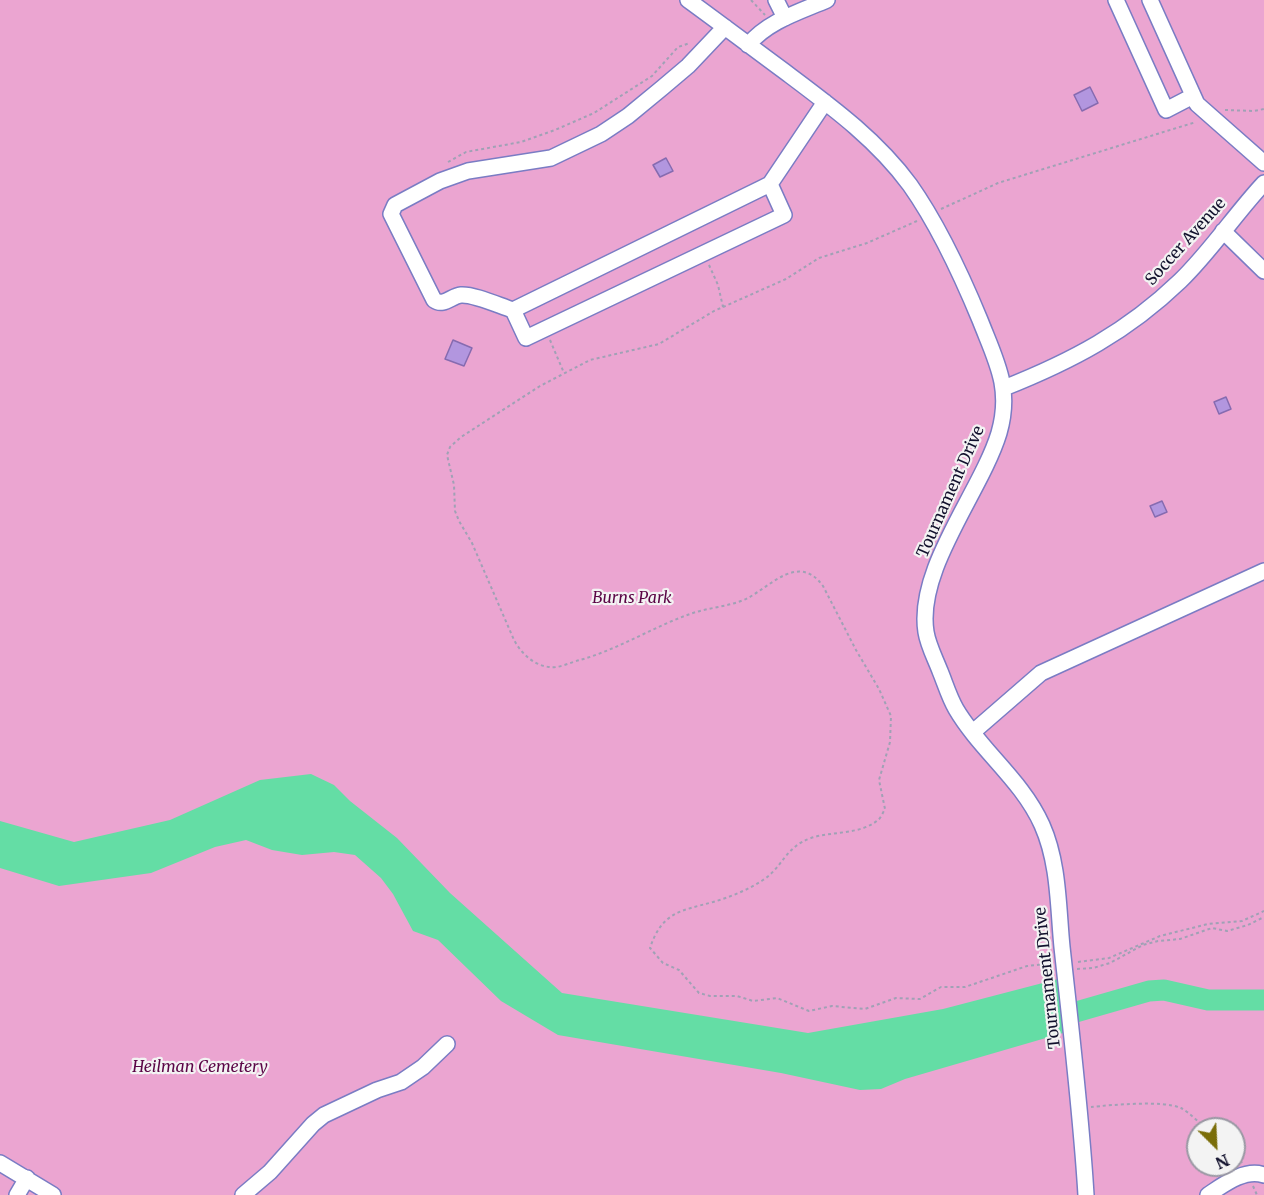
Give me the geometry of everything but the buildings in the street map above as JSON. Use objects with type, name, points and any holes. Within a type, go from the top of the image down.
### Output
[{"type":"street","name":"Tournament Drive","points":[[688,0],[844,117],[880,150],[908,184],[929,216],[951,257],[973,304],[1004,388],[1004,408],[996,441],[942,553],[929,591],[925,616],[926,631],[929,645],[956,708],[973,732],[1013,778],[1042,825],[1054,866],[1086,1195]]},
{"type":"street","points":[[776,0],[785,18]]},
{"type":"street","points":[[748,45],[758,33],[770,25],[827,0]]},
{"type":"street","points":[[1116,0],[1166,110],[1193,96]]},
{"type":"street","points":[[1150,0],[1197,104],[1264,163]]},
{"type":"street","points":[[725,27],[688,66],[628,116],[591,139],[551,158],[458,175],[426,187],[392,209],[391,214],[434,300],[443,303],[458,296],[467,296],[513,310],[770,184],[825,102]]},
{"type":"street","name":"Soccer Avenue","points":[[1004,388],[1070,360],[1122,329],[1155,303],[1182,279],[1264,183]]},
{"type":"street","points":[[513,310],[526,338],[784,215],[770,184]]},
{"type":"street","points":[[1223,231],[1264,271]]},
{"type":"street","points":[[973,732],[1041,673],[1264,571]]},
{"type":"street","points":[[243,1195],[270,1172],[324,1115],[376,1090],[401,1082],[423,1067],[447,1044]]},
{"type":"street","points":[[0,1163],[53,1195]]},
{"type":"street","points":[[1208,1195],[1226,1183],[1248,1174],[1264,1175]]},
{"type":"street","points":[[17,1195],[27,1178]]},
{"type":"path","points":[[751,0],[764,12],[770,25]]},
{"type":"path","points":[[445,164],[466,152],[521,142],[578,121],[618,99],[652,76],[678,47],[686,43],[711,42]]},
{"type":"path","points":[[1264,109],[1213,110],[1199,121],[998,183],[867,243],[825,255],[786,279],[723,307],[651,347],[598,357],[564,373],[461,437],[450,447],[447,455],[454,485],[455,511],[459,521],[472,543],[506,625],[520,650],[538,664],[551,668],[611,649],[691,614],[742,600],[787,573],[803,572],[817,578],[823,586],[879,689],[891,716],[890,741],[879,780],[885,809],[878,820],[863,827],[811,838],[794,846],[765,879],[738,894],[682,910],[668,918],[654,935],[650,948],[663,963],[679,970],[699,993],[711,996],[737,996],[753,1001],[777,998],[809,1011],[822,1006],[865,1009],[896,998],[920,999],[942,987],[965,987],[1027,966],[1045,964],[1065,969],[1093,968],[1110,963],[1143,945],[1180,939],[1212,928],[1227,931],[1248,925],[1264,916]]},
{"type":"path","points":[[703,254],[718,285],[723,307]]},
{"type":"path","points":[[545,329],[564,373]]},
{"type":"path","points":[[1065,969],[1109,958],[1160,936],[1208,924],[1242,921],[1264,911]]},
{"type":"path","points":[[1079,1109],[1109,1105],[1167,1105],[1182,1108],[1193,1117]]},
{"type":"green space","name":"Burns Park","points":[[0,0],[1264,0],[1264,1195],[0,1195]]},
{"type":"shaded area","points":[[311,774],[334,785],[350,801],[397,838],[450,893],[562,993],[808,1033],[943,1009],[1058,979],[1063,1033],[905,1079],[881,1089],[860,1090],[781,1073],[558,1035],[501,1001],[438,940],[413,931],[393,894],[381,878],[355,855],[334,852],[302,855],[272,850],[246,840],[215,847],[151,873],[59,886],[0,868],[0,821],[74,842],[170,820],[260,780]]},
{"type":"waterway","points":[[1069,1014],[1149,991],[1164,990],[1208,1000],[1264,1000]]},
{"type":"park label","name":"Heilman Cemetery","points":[[200,1067]]}]
